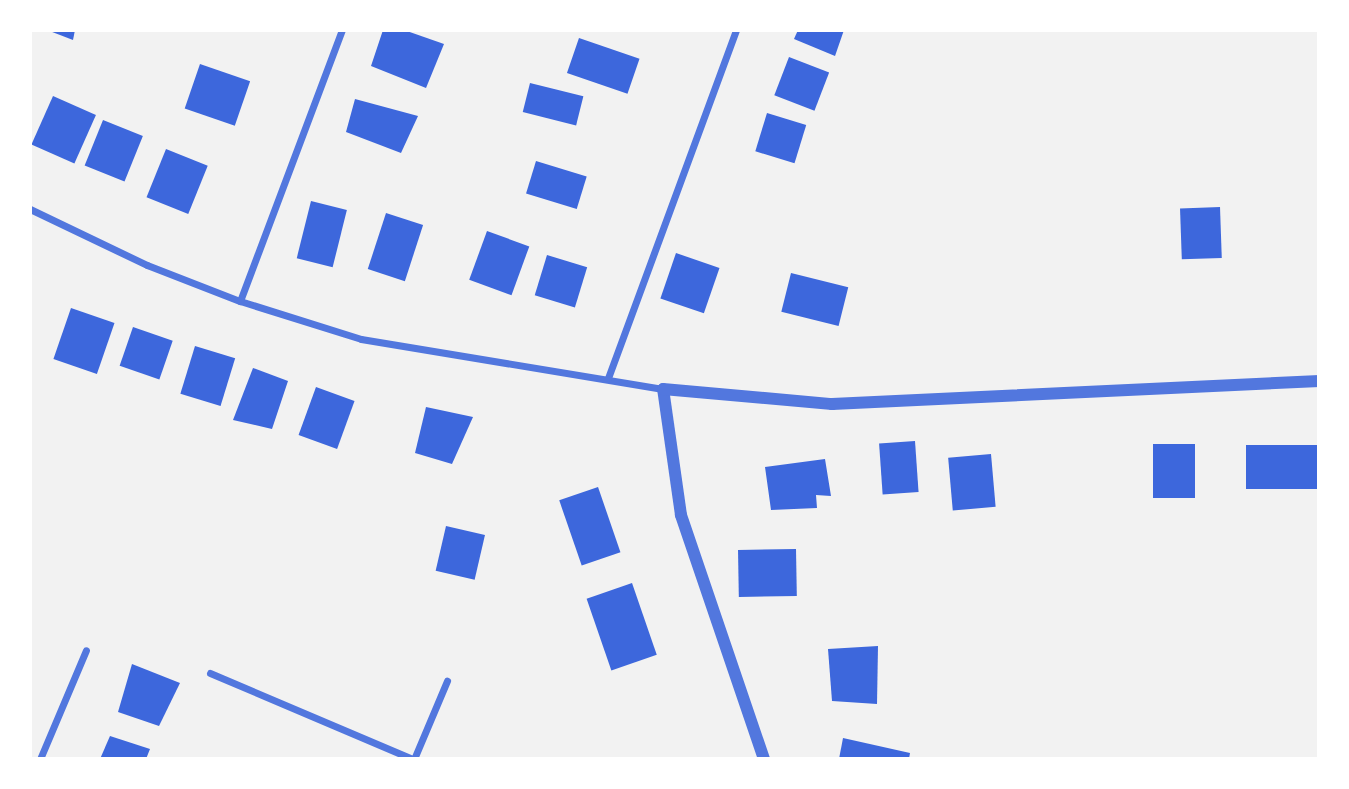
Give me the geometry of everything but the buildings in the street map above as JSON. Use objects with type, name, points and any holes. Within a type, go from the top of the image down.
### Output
[{"type":"street","points":[[240,301],[342,30]]},
{"type":"street","points":[[608,379],[736,30]]},
{"type":"street","points":[[30,209],[110,250],[240,301],[361,339],[663,389],[832,404],[1319,381]]},
{"type":"street","points":[[663,389],[681,515],[764,759]]},
{"type":"street","points":[[40,759],[86,650]]},
{"type":"street","points":[[210,673],[413,759],[447,681]]}]
